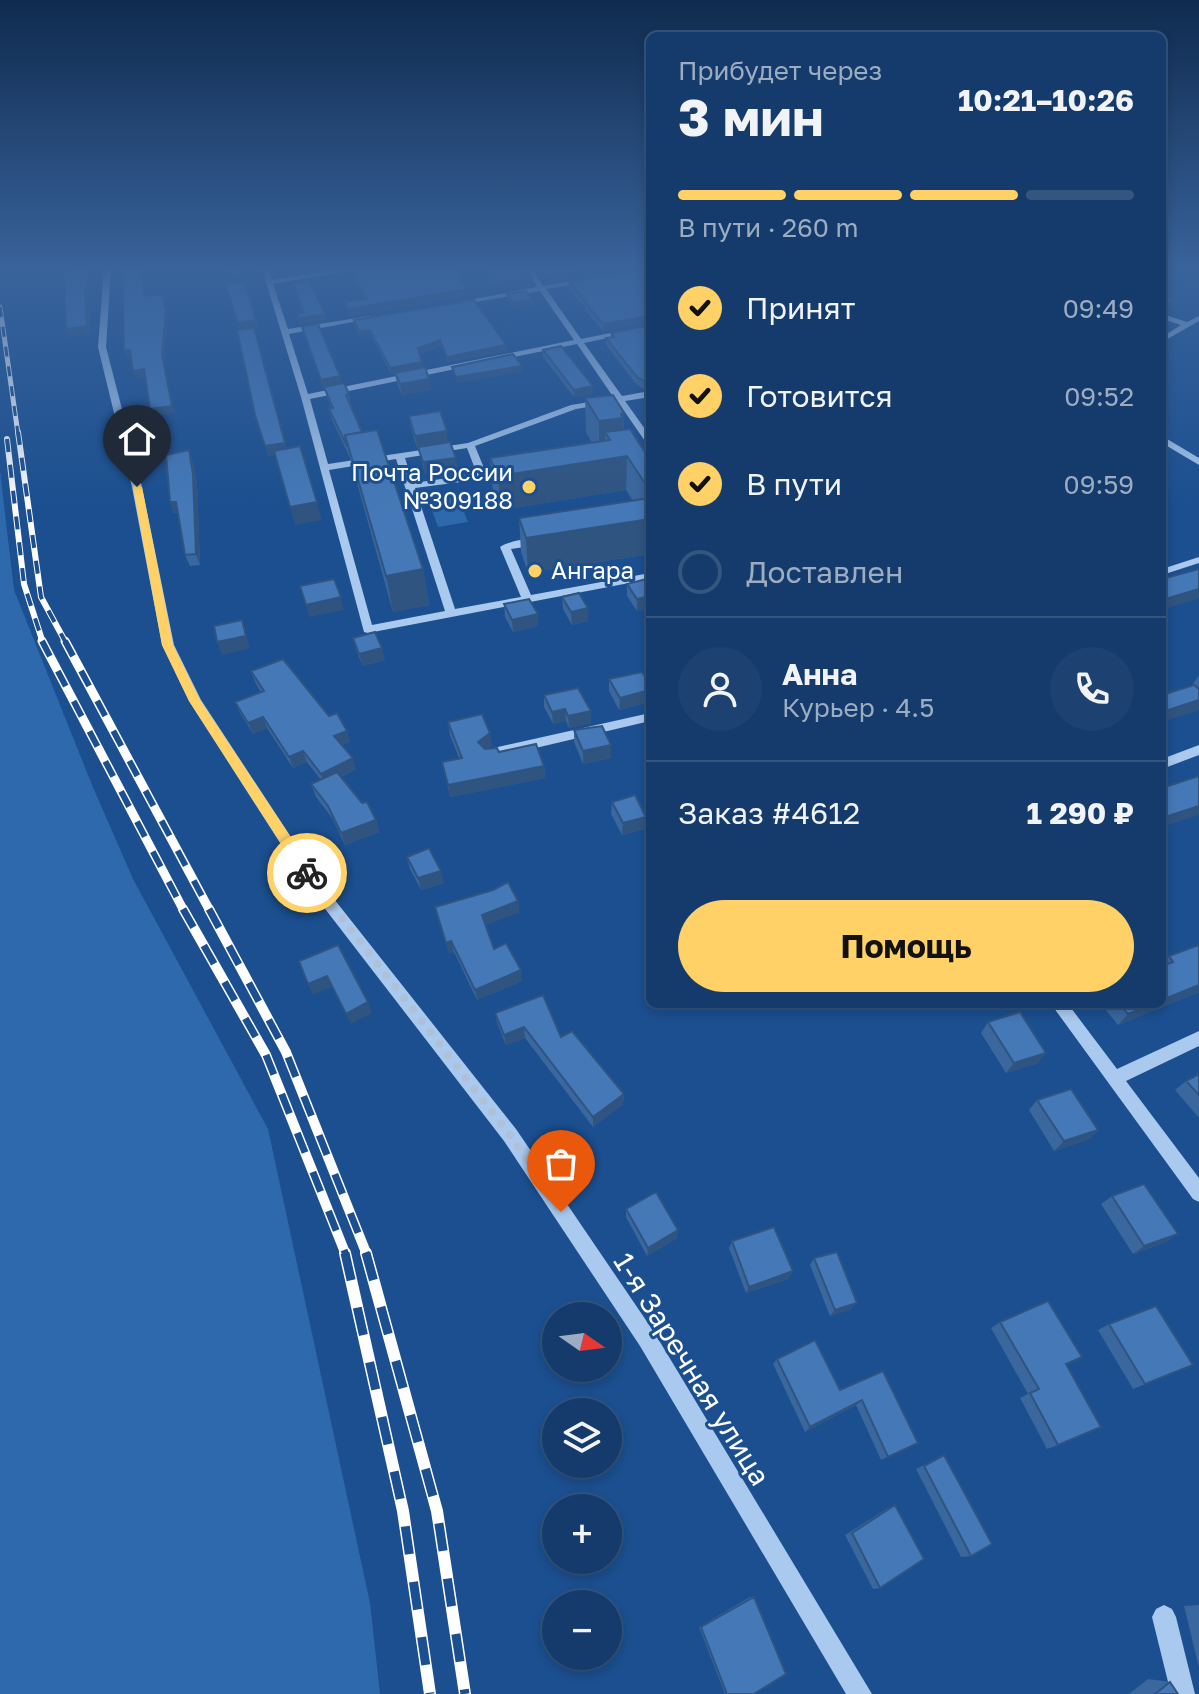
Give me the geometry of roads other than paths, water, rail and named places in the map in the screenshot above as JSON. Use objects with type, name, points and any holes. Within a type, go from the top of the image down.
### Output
[{"type":"street","name":"1-я Заречная улица","points":[[102,348],[137,487],[168,645],[195,701],[314,884],[510,1135],[647,1339],[860,1694]]},
{"type":"street","points":[[290,348],[368,629],[646,577]]},
{"type":"street","points":[[305,397],[542,348]]},
{"type":"street","points":[[581,348],[646,436]]},
{"type":"street","points":[[323,468],[470,445],[574,407],[646,395]]},
{"type":"street","points":[[1166,442],[1199,462]]},
{"type":"street","points":[[470,445],[483,477]]},
{"type":"street","points":[[1166,450],[1176,448]]},
{"type":"street","points":[[400,456],[451,613]]},
{"type":"street","points":[[409,486],[528,471]]},
{"type":"street","points":[[527,598],[505,547],[549,541]]},
{"type":"street","points":[[1166,571],[1199,560]]},
{"type":"street","points":[[489,754],[646,718]]},
{"type":"street","points":[[1166,762],[1199,750]]},
{"type":"street","points":[[1062,1008],[1199,1193]]},
{"type":"street","points":[[1114,1079],[1199,1038]]},
{"type":"street","points":[[1164,1617],[1183,1694]]},
{"type":"railway","points":[[6,348],[18,434]]},
{"type":"railway","points":[[18,432],[41,597],[66,643]]},
{"type":"railway","points":[[7,439],[24,584],[43,643]]},
{"type":"railway","points":[[65,641],[210,911]]},
{"type":"railway","points":[[43,643],[184,911]]},
{"type":"railway","points":[[183,909],[266,1055],[346,1255]]},
{"type":"railway","points":[[209,909],[286,1052],[367,1255]]},
{"type":"railway","points":[[345,1253],[403,1511],[430,1694]]},
{"type":"railway","points":[[366,1253],[437,1511],[465,1694]]},
{"type":"place","name":"Почта России №309188","points":[[529,487]]},
{"type":"place","name":"Ангара","points":[[535,571]]}]
